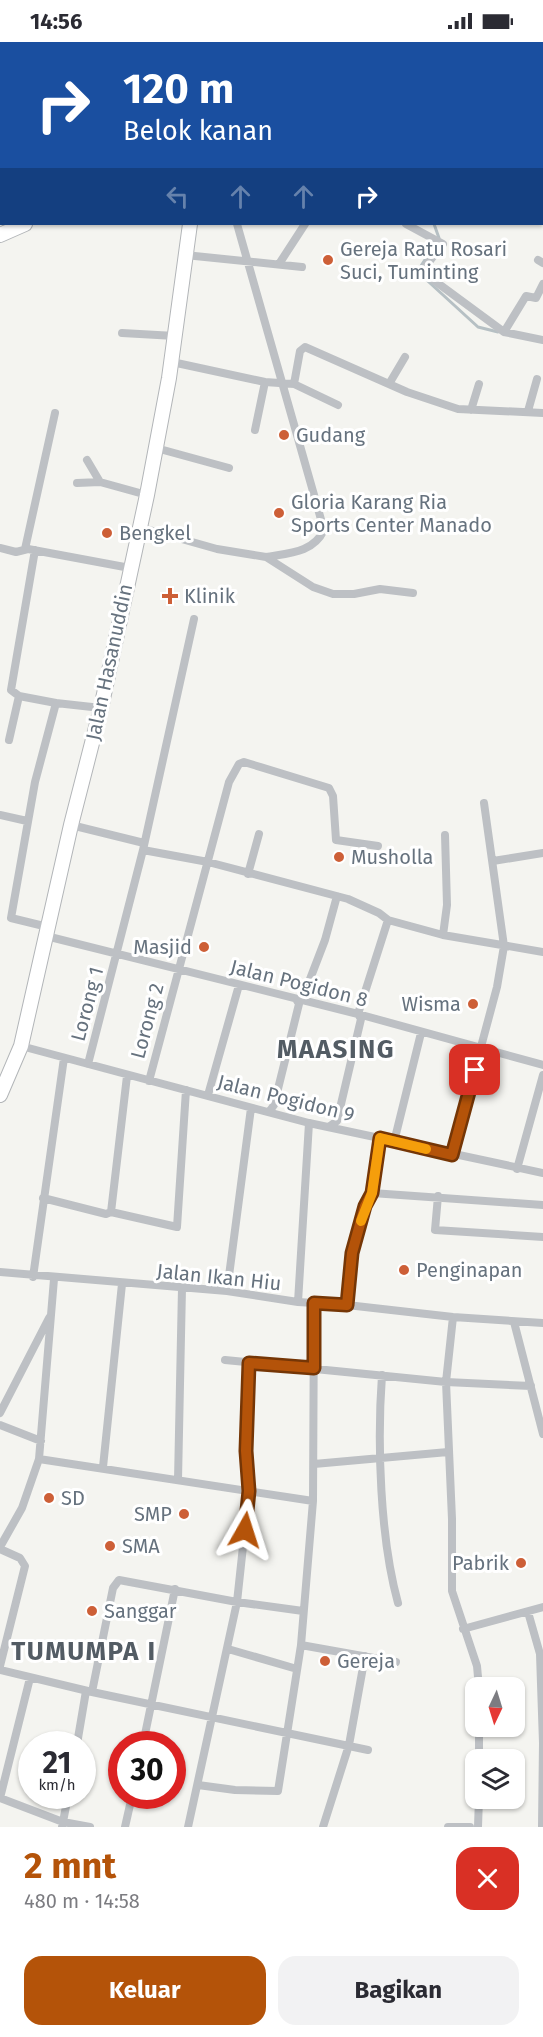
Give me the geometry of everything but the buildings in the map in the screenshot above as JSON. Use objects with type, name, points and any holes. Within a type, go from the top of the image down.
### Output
[{"type":"highway","points":[[0,235],[23,225]]},
{"type":"highway","name":"Jalan Hasanuddin","points":[[0,1095],[21,1046],[71,825],[101,708],[147,495],[172,362],[190,225]]},
{"type":"street","points":[[139,526],[217,549],[266,557],[305,550],[320,539],[324,530],[237,225]]},
{"type":"street","points":[[279,264],[304,225]]},
{"type":"street","points":[[408,225],[443,244],[425,267],[426,274],[504,332],[543,340]]},
{"type":"street","points":[[185,255],[302,267]]},
{"type":"street","points":[[504,332],[526,296],[536,298],[543,284]]},
{"type":"street","points":[[122,333],[175,336]]},
{"type":"street","points":[[294,384],[300,351],[305,347],[389,384],[458,409],[543,413]]},
{"type":"street","points":[[389,384],[405,357]]},
{"type":"street","points":[[172,362],[265,382],[294,384],[338,405]]},
{"type":"street","points":[[528,411],[537,379]]},
{"type":"street","points":[[255,430],[265,382]]},
{"type":"street","points":[[471,410],[479,384]]},
{"type":"street","points":[[25,549],[55,413]]},
{"type":"street","points":[[156,448],[229,468]]},
{"type":"street","points":[[87,460],[99,482]]},
{"type":"street","points":[[77,483],[99,482],[147,495]]},
{"type":"street","points":[[0,548],[16,552],[25,549],[35,550],[130,568]]},
{"type":"street","points":[[35,550],[11,693],[56,703],[101,708]]},
{"type":"street","points":[[266,557],[313,587],[333,594],[354,594],[380,589],[413,593]]},
{"type":"street","name":"Lorong 1","points":[[88,1064],[144,847],[195,619]]},
{"type":"street","points":[[9,740],[19,696]]},
{"type":"street","points":[[0,814],[27,821],[56,703]]},
{"type":"street","name":"Lorong 2","points":[[148,1080],[229,782],[242,762],[329,788],[333,796],[336,840],[378,846]]},
{"type":"street","points":[[452,1155],[497,987],[504,946],[484,803]]},
{"type":"street","name":"Jalan Pogidon 8","points":[[27,821],[11,918],[118,954],[358,1014],[543,1065]]},
{"type":"street","points":[[71,825],[144,847],[337,896],[379,913],[388,920],[443,935],[543,952]]},
{"type":"street","points":[[248,874],[259,834]]},
{"type":"street","points":[[443,935],[447,905],[445,835]]},
{"type":"street","points":[[493,861],[543,853]]},
{"type":"street","points":[[269,1112],[274,1105],[299,1000],[325,940],[337,896]]},
{"type":"street","points":[[330,1126],[337,1121],[361,1019],[358,1014],[388,920]]},
{"type":"street","points":[[208,1095],[239,985]]},
{"type":"street","points":[[394,1142],[421,1033]]},
{"type":"street","name":"Jalan Pogidon 9","points":[[21,1046],[309,1123],[543,1173]]},
{"type":"street","points":[[33,1277],[64,1058]]},
{"type":"street","points":[[518,1169],[543,1075]]},
{"type":"street","points":[[111,1212],[127,1076]]},
{"type":"street","points":[[43,1198],[105,1214],[111,1212],[177,1227],[186,1090]]},
{"type":"street","points":[[226,1291],[251,1108]]},
{"type":"street","points":[[298,1302],[309,1123]]},
{"type":"street","points":[[347,1305],[352,1253],[365,1206],[372,1193],[380,1138]]},
{"type":"street","points":[[372,1193],[543,1205]]},
{"type":"street","points":[[438,1196],[435,1230],[543,1237]]},
{"type":"street","name":"Jalan Ikan Hiu","points":[[0,1272],[54,1279],[226,1291],[298,1302],[453,1317],[543,1323]]},
{"type":"street","points":[[54,1279],[39,1458],[22,1508],[0,1548],[20,1558],[25,1566],[0,1668],[30,1678],[89,1692],[213,1719],[288,1731],[368,1750]]},
{"type":"street","points":[[103,1467],[122,1284]]},
{"type":"street","points":[[177,1480],[182,1288]]},
{"type":"street","points":[[198,1785],[236,1790],[278,1791],[301,1645],[313,1501],[314,1303]]},
{"type":"street","points":[[0,1413],[51,1314]]},
{"type":"street","points":[[453,1317],[446,1382],[452,1519],[452,1590],[477,1666],[478,1677]]},
{"type":"street","points":[[514,1322],[543,1434]]},
{"type":"street","points":[[225,1360],[446,1382],[531,1386]]},
{"type":"street","points":[[188,1827],[237,1602],[249,1491],[246,1451],[249,1363]]},
{"type":"street","points":[[382,1375],[381,1459],[389,1567],[398,1603]]},
{"type":"street","points":[[0,1425],[41,1441]]},
{"type":"street","points":[[314,1464],[448,1452]]},
{"type":"street","points":[[39,1458],[313,1501]]},
{"type":"street","points":[[80,1731],[116,1582],[127,1580],[237,1602],[303,1611]]},
{"type":"street","points":[[146,1731],[175,1589]]},
{"type":"street","points":[[463,1629],[543,1607]]},
{"type":"street","points":[[528,1612],[540,1654],[542,1827]]},
{"type":"street","points":[[301,1645],[396,1662]]},
{"type":"street","points":[[228,1649],[297,1669]]},
{"type":"street","points":[[323,1827],[349,1745],[365,1656]]},
{"type":"street","points":[[30,1678],[0,1798],[62,1825],[90,1827]]},
{"type":"street","points":[[62,1825],[65,1809]]},
{"type":"street","points":[[124,1827],[129,1809]]},
{"type":"street","points":[[478,1809],[478,1827]]},
{"type":"street","points":[[448,1827],[470,1827]]},
{"type":"waterway","points":[[434,225],[439,238],[419,269],[419,273],[478,327],[498,332]]},
{"type":"slow traffic","points":[[361,1221],[372,1193],[380,1138],[426,1149]]},
{"type":"place","name":"Gereja Ratu Rosari Suci, Tuminting","points":[[328,260]]},
{"type":"place","name":"Gudang","points":[[284,435]]},
{"type":"place","name":"Gloria Karang Ria Sports Center Manado","points":[[279,513]]},
{"type":"place","name":"Bengkel","points":[[107,533]]},
{"type":"place","name":"Klinik","points":[[170,596]]},
{"type":"place","name":"Musholla","points":[[339,857]]},
{"type":"place","name":"Masjid","points":[[204,947]]},
{"type":"place","name":"Wisma","points":[[473,1004]]},
{"type":"place","name":"Penginapan","points":[[404,1270]]},
{"type":"place","name":"SD","points":[[49,1498]]},
{"type":"place","name":"SMP","points":[[184,1514]]},
{"type":"place","name":"SMA","points":[[110,1546]]},
{"type":"place","name":"Pabrik","points":[[521,1563]]},
{"type":"place","name":"Sanggar","points":[[92,1611]]},
{"type":"place","name":"Gereja","points":[[325,1661]]},
{"type":"district","name":"MAASING","points":[[336,1049]]},
{"type":"district","name":"TUMUMPA I","points":[[84,1651]]},
{"type":"route","points":[[245,1530],[249,1491],[246,1451],[249,1363],[314,1368],[314,1303],[347,1305],[352,1253],[365,1206],[372,1193],[380,1138],[452,1155],[475,1070]]}]
